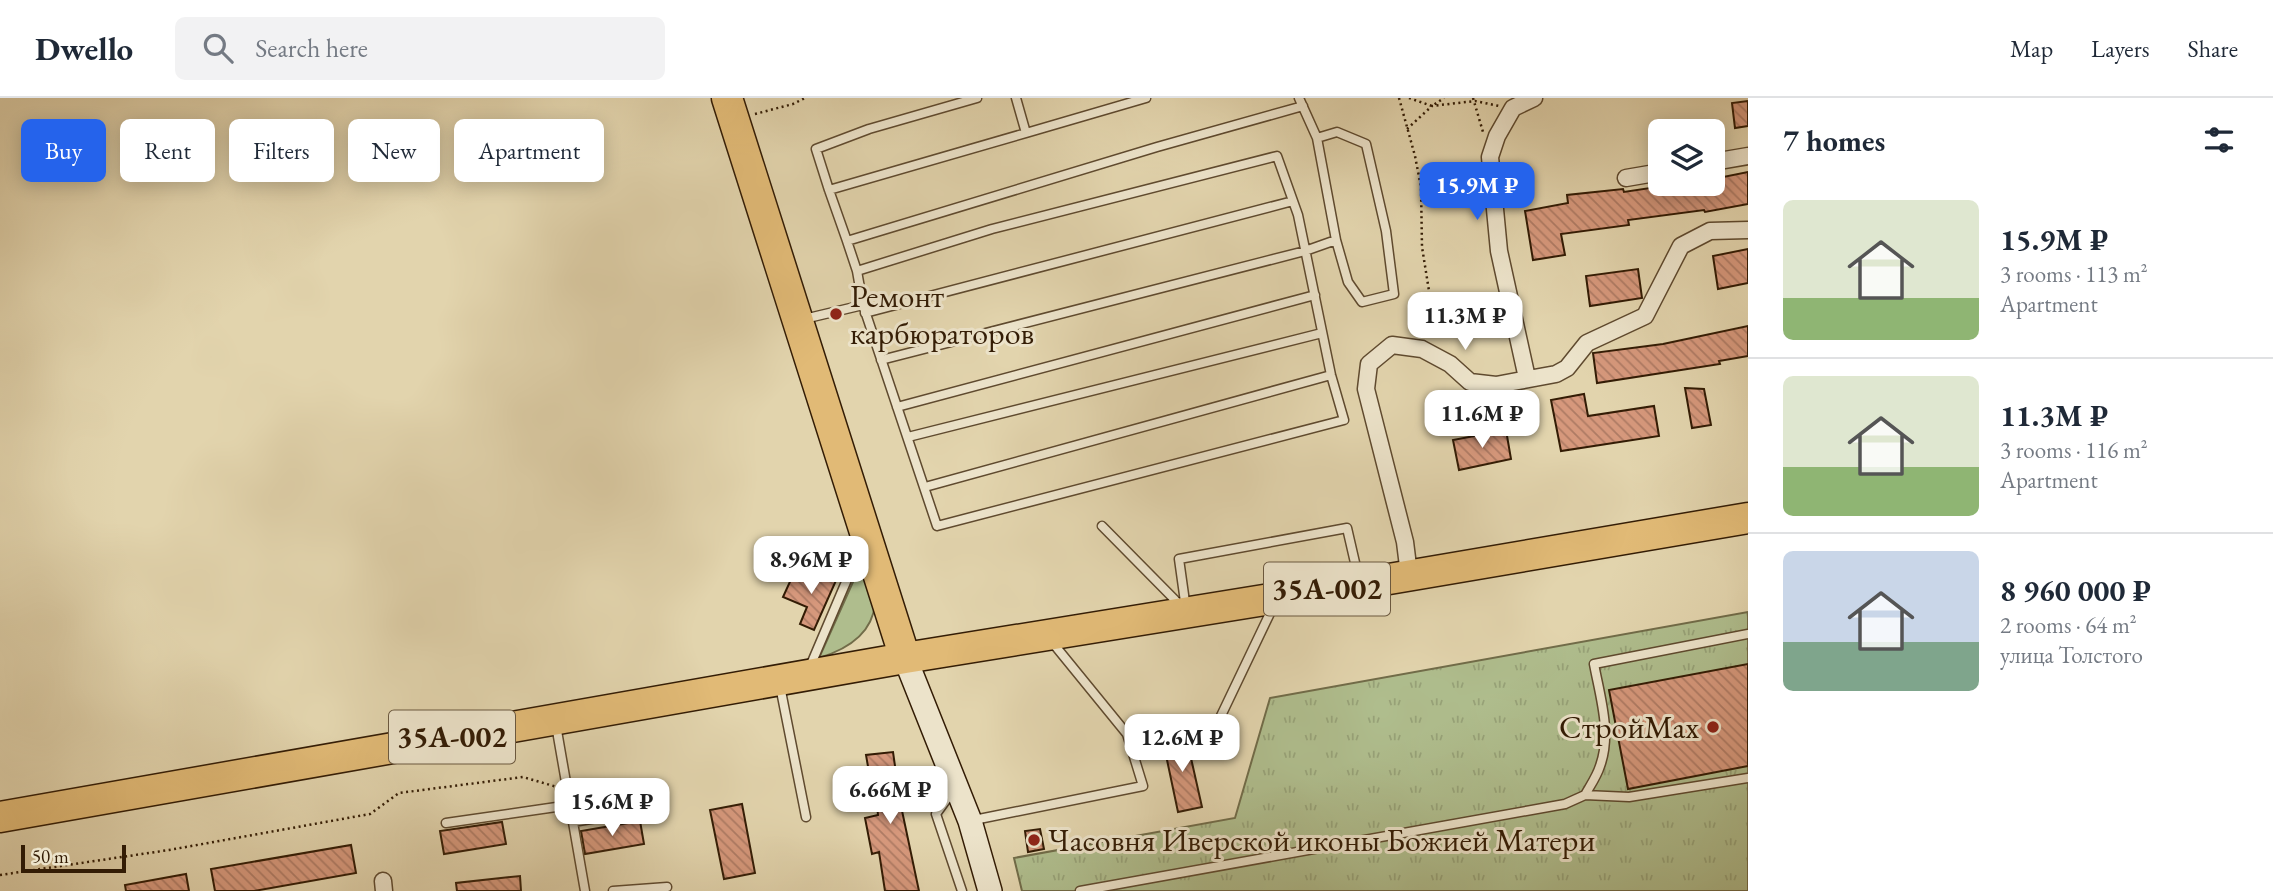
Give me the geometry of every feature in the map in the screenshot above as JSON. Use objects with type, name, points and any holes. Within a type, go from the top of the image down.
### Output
[{"type":"highway","points":[[731,109],[905,658]]},
{"type":"highway","name":"35А-002","points":[[0,817],[793,677],[1748,518]]},
{"type":"main road","points":[[905,658],[970,821],[990,891]]},
{"type":"street","points":[[1527,378],[1499,251],[1490,157],[1497,136],[1513,108],[1534,98]]},
{"type":"street","points":[[1725,160],[1748,156]]},
{"type":"street","points":[[1626,178],[1648,174]]},
{"type":"street","points":[[1409,574],[1405,542],[1366,388],[1369,364],[1392,345],[1422,349],[1450,364],[1469,382],[1496,386],[1556,374],[1567,368],[1587,343],[1644,316],[1681,246],[1710,232],[1748,230]]},
{"type":"lane","points":[[857,271],[992,229],[1277,156],[1293,201],[1331,375],[1344,420],[937,526],[864,309],[857,271],[816,149],[869,129],[978,98]]},
{"type":"lane","points":[[1016,98],[1026,133]]},
{"type":"lane","points":[[829,190],[1146,98]]},
{"type":"lane","points":[[847,241],[1301,102],[1317,138],[1336,240],[1348,282],[1362,302],[1394,294],[1386,231],[1366,144],[1337,132],[1317,138]]},
{"type":"lane","points":[[798,320],[864,309],[1293,201]]},
{"type":"lane","points":[[881,360],[1305,251],[1336,240]]},
{"type":"lane","points":[[897,407],[1315,295]]},
{"type":"lane","points":[[908,437],[1322,332]]},
{"type":"lane","points":[[925,487],[1331,375]]},
{"type":"lane","points":[[1102,527],[1187,612]]},
{"type":"lane","points":[[1187,612],[1178,559],[1346,528],[1360,583]]},
{"type":"lane","points":[[806,817],[793,677],[866,537]]},
{"type":"lane","points":[[1127,734],[1219,720],[1277,598]]},
{"type":"lane","points":[[970,821],[1143,786],[1127,734],[1046,634]]},
{"type":"lane","points":[[1585,795],[1600,766],[1604,748],[1605,722],[1594,664],[1748,634]]},
{"type":"lane","points":[[555,719],[585,891]]},
{"type":"lane","points":[[1080,891],[1565,804],[1585,795],[1629,797],[1748,778]]},
{"type":"lane","points":[[956,786],[936,814],[962,891]]},
{"type":"lane","points":[[446,823],[570,805]]},
{"type":"lane","points":[[573,822],[632,813]]},
{"type":"lane","points":[[613,891],[667,887]]},
{"type":"path","points":[[731,109],[793,104],[805,98]]},
{"type":"path","points":[[1399,98],[1421,187],[1422,247],[1433,316],[1412,347]]},
{"type":"path","points":[[1409,98],[1432,106],[1474,100],[1513,108]]},
{"type":"path","points":[[1407,129],[1444,98]]},
{"type":"path","points":[[1474,100],[1490,157]]},
{"type":"path","points":[[0,876],[169,850],[370,814],[399,793],[523,777],[567,790]]},
{"type":"green space","points":[[865,555],[875,598],[869,624],[856,640],[819,658]]},
{"type":"green space","points":[[1748,612],[1748,891],[1022,891],[1014,858],[1235,818],[1270,698]]},
{"type":"building","points":[[1748,101],[1748,126],[1735,128],[1732,103]]},
{"type":"building","points":[[1748,172],[1748,204],[1705,212],[1628,220],[1629,225],[1561,234],[1565,255],[1533,260],[1525,211],[1568,203],[1567,195],[1623,189],[1624,192],[1648,188],[1648,196],[1725,196],[1725,177]]},
{"type":"building","points":[[1748,249],[1748,283],[1718,289],[1713,256]]},
{"type":"building","points":[[1638,269],[1642,298],[1590,306],[1586,276]]},
{"type":"building","points":[[1748,326],[1748,356],[1719,361],[1720,364],[1597,383],[1593,353],[1663,344]]},
{"type":"building","points":[[1685,388],[1704,389],[1711,425],[1692,428]]},
{"type":"building","points":[[1584,394],[1588,416],[1654,406],[1659,436],[1561,451],[1551,400]]},
{"type":"building","points":[[1506,430],[1511,459],[1459,470],[1453,440]]},
{"type":"building","points":[[822,569],[838,576],[814,630],[800,624],[807,607],[783,597],[793,575],[815,585]]},
{"type":"building","points":[[1748,664],[1748,766],[1628,789],[1609,690]]},
{"type":"building","points":[[1186,736],[1202,807],[1178,812],[1163,741]]},
{"type":"building","points":[[893,752],[919,891],[885,891],[879,852],[872,854],[865,818],[878,815],[874,778],[870,778],[866,755]]},
{"type":"building","points":[[742,804],[755,873],[724,879],[710,810]]},
{"type":"building","points":[[640,821],[644,844],[585,854],[581,831]]},
{"type":"building","points":[[502,822],[506,844],[444,854],[440,831]]},
{"type":"building","name":"Часовня Иверской иконы Божией Матери","points":[[1040,829],[1044,849],[1028,852],[1025,831]]},
{"type":"building","points":[[351,845],[356,873],[254,891],[215,891],[211,869]]},
{"type":"building","points":[[186,874],[189,891],[126,891],[125,885]]},
{"type":"building","points":[[520,876],[521,891],[457,891],[456,883]]},
{"type":"place","name":"Ремонт карбюраторов","points":[[836,314]]},
{"type":"place","name":"СтройMax","points":[[1713,727]]},
{"type":"place","name":"Часовня Иверской иконы Божией Матери","points":[[1034,840]]}]
